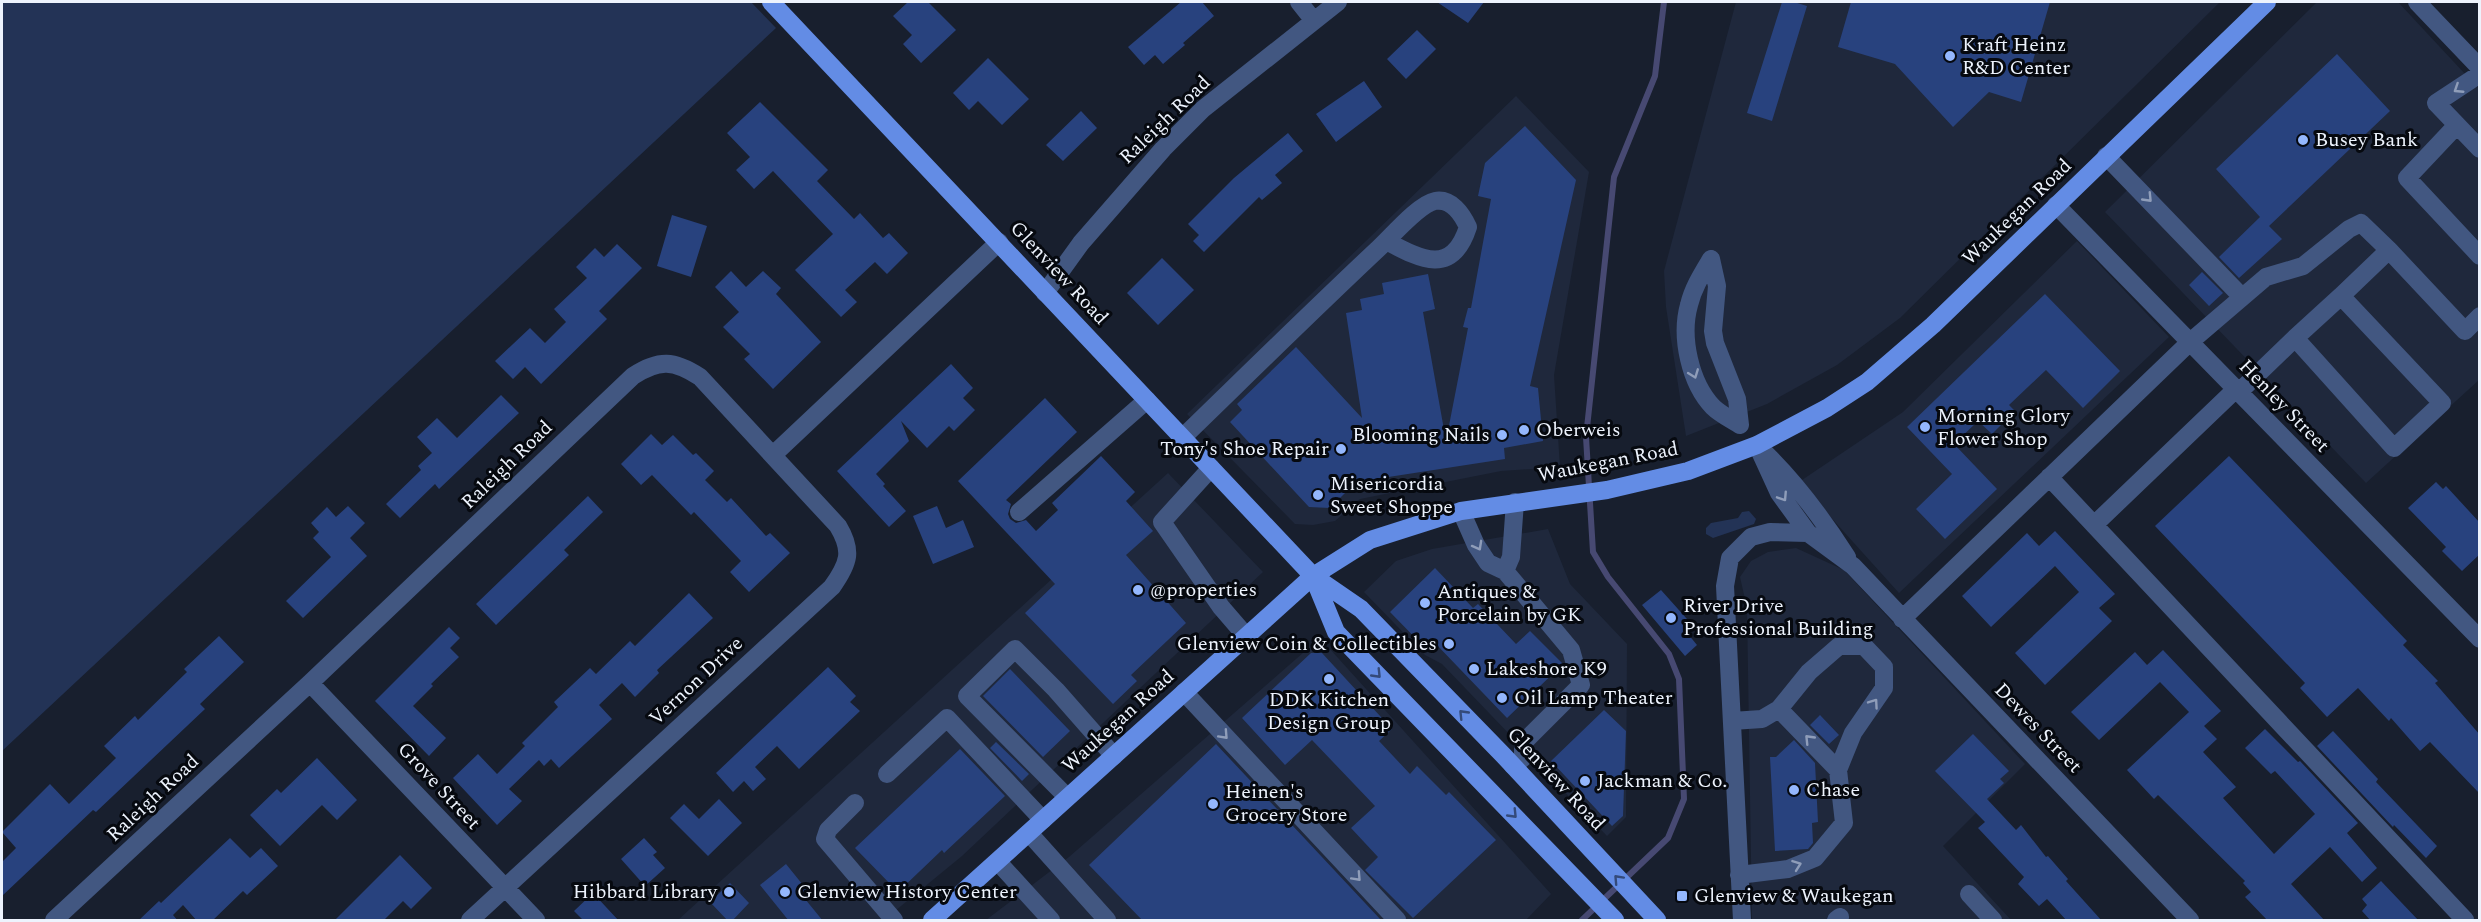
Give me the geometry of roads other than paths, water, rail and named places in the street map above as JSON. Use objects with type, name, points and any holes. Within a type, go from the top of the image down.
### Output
[{"type":"main road","name":"Glenview Road","points":[[771,2],[1313,576],[1361,609],[1500,752],[1657,921]]},
{"type":"main road","name":"Waukegan Road","points":[[932,921],[1313,576],[1370,540],[1461,511],[1607,490],[1688,471],[1757,445],[1827,408],[1867,382],[1960,300],[2267,2]]},
{"type":"main road","name":"Glenview Road","points":[[1313,576],[1336,632],[1615,921]]},
{"type":"street","points":[[1299,2],[1314,21]]},
{"type":"street","name":"Raleigh Road","points":[[1045,293],[1081,243],[1162,149],[1203,109],[1338,2]]},
{"type":"street","points":[[2417,2],[2480,68]]},
{"type":"street","points":[[2480,74],[2436,103],[2480,149]]},
{"type":"street","points":[[2457,125],[2407,178],[2480,256]]},
{"type":"street","points":[[2106,156],[2242,297]]},
{"type":"street","name":"Henley Street","points":[[2056,205],[2480,639]]},
{"type":"street","points":[[1902,619],[2214,321],[2266,277],[2303,266],[2349,229],[2361,223],[2464,331],[2480,316]]},
{"type":"street","points":[[1182,438],[1386,241]]},
{"type":"street","points":[[773,455],[999,242]]},
{"type":"street","points":[[2094,525],[2389,250]]},
{"type":"street","points":[[1711,259],[1717,286],[1713,331],[1719,358],[1737,399],[1740,425],[1714,408],[1701,391],[1692,370],[1686,332],[1688,307],[1697,281],[1711,259]]},
{"type":"street","points":[[2295,338],[2394,447],[2442,403],[2341,297]]},
{"type":"street","points":[[1686,332],[1713,331]]},
{"type":"street","name":"Raleigh Road","points":[[54,921],[310,683],[633,376],[647,367],[662,363],[687,369],[700,377],[773,455]]},
{"type":"street","points":[[1019,512],[1147,400]]},
{"type":"street","name":"Dewes Street","points":[[1757,445],[1779,493],[1808,533],[1853,566]]},
{"type":"street","name":"Dewes Street","points":[[1757,445],[1802,491],[1822,517],[1853,566],[2182,918]]},
{"type":"street","name":"Vernon Drive","points":[[470,921],[832,587],[843,571],[848,548],[838,526],[773,455]]},
{"type":"street","points":[[1210,468],[1162,522],[1221,607],[1246,636]]},
{"type":"street","points":[[2049,477],[2464,921]]},
{"type":"street","points":[[1505,571],[1511,558],[1515,502]]},
{"type":"street","points":[[1461,511],[1476,545],[1488,563],[1505,571],[1571,650],[1581,685],[1523,743],[1510,743],[1500,752]]},
{"type":"street","points":[[1742,921],[1725,586],[1730,558],[1751,537],[1770,532],[1808,533]]},
{"type":"street","points":[[1732,721],[1762,719],[1779,709],[1809,672],[1839,646],[1864,646],[1884,667],[1884,688],[1853,733],[1838,770],[1844,823],[1815,858],[1788,869],[1739,875]]},
{"type":"street","points":[[1068,797],[967,696],[1016,649],[1056,690],[1114,756]]},
{"type":"street","name":"Grove Street","points":[[310,683],[536,921]]},
{"type":"street","points":[[1184,692],[1397,921]]},
{"type":"street","points":[[1779,709],[1838,770]]},
{"type":"street","points":[[887,774],[947,718],[1043,820]]},
{"type":"street","points":[[1513,766],[1523,758],[1523,743]]},
{"type":"street","points":[[855,803],[828,831],[825,839],[894,921]]},
{"type":"street","points":[[1029,833],[1107,921]]},
{"type":"street","points":[[998,862],[1052,921]]},
{"type":"street","points":[[1969,894],[1993,921]]},
{"type":"waterway","points":[[1582,920],[1668,838],[1684,799],[1679,679],[1669,654],[1608,577],[1593,552],[1586,437],[1614,177],[1655,76],[1664,2]]},
{"type":"place","name":"Kraft Heinz R&D Center","points":[[1950,56]]},
{"type":"place","name":"Busey Bank","points":[[2303,140]]},
{"type":"place","name":"Morning Glory Flower Shop","points":[[1925,427]]},
{"type":"place","name":"Oberweis","points":[[1524,430]]},
{"type":"place","name":"Blooming Nails","points":[[1502,435]]},
{"type":"place","name":"Tony's Shoe Repair","points":[[1341,449]]},
{"type":"place","name":"Misericordia Sweet Shoppe","points":[[1318,495]]},
{"type":"place","name":"@properties","points":[[1138,590]]},
{"type":"place","name":"Antiques & Porcelain by GK","points":[[1425,603]]},
{"type":"place","name":"River Drive Professional Building","points":[[1671,618]]},
{"type":"place","name":"Glenview Coin & Collectibles","points":[[1449,644]]},
{"type":"place","name":"Lakeshore K9","points":[[1474,669]]},
{"type":"place","name":"DDK Kitchen Design Group","points":[[1329,679]]},
{"type":"place","name":"Oil Lamp Theater","points":[[1502,698]]},
{"type":"place","name":"Jackman & Co.","points":[[1585,781]]},
{"type":"place","name":"Chase","points":[[1794,790]]},
{"type":"place","name":"Heinen's Grocery Store","points":[[1213,804]]},
{"type":"place","name":"Hibbard Library","points":[[729,892]]},
{"type":"place","name":"Glenview History Center","points":[[785,892]]},
{"type":"place","name":"Glenview & Waukegan","points":[[1682,896]]}]
